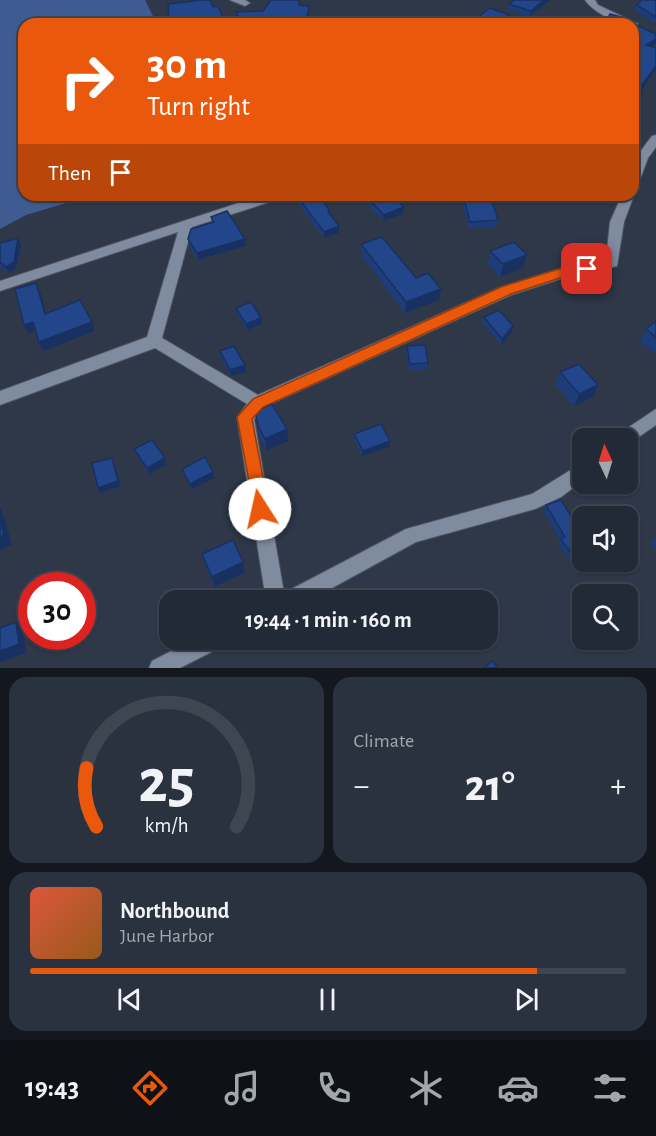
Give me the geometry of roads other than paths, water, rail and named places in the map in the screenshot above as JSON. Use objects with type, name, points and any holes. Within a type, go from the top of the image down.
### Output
[{"type":"street","points":[[590,0],[595,7],[619,18]]},
{"type":"street","points":[[639,166],[656,139]]},
{"type":"street","points":[[0,286],[97,256],[257,201]]},
{"type":"street","points":[[274,590],[244,417],[258,403],[506,291],[562,273],[612,263],[617,222],[626,201]]},
{"type":"street","points":[[0,398],[149,344],[154,340],[188,223]]},
{"type":"street","points":[[154,340],[258,403]]},
{"type":"street","points":[[638,429],[656,416]]},
{"type":"street","points":[[310,590],[412,535],[535,501],[555,491],[572,478]]},
{"type":"street","points":[[159,668],[194,650]]}]
